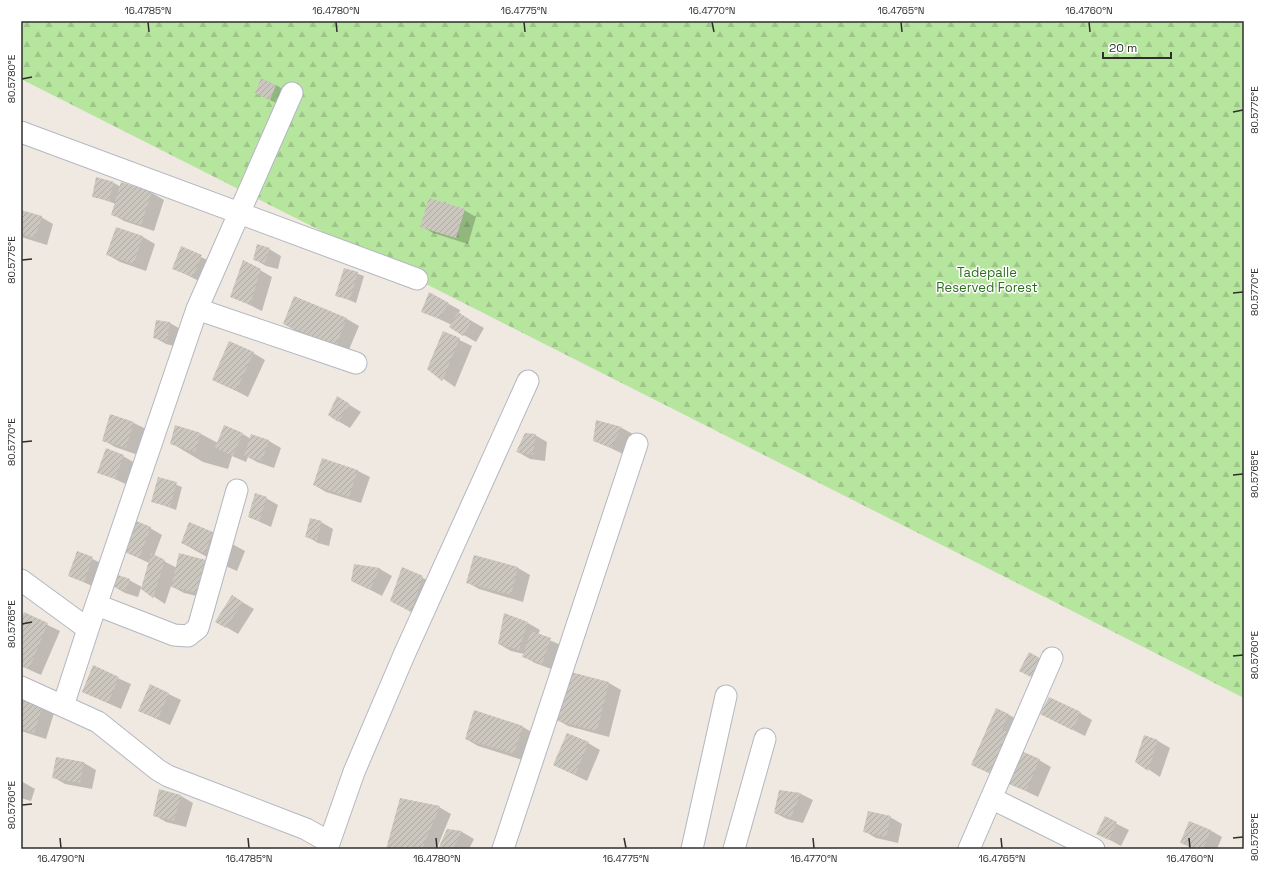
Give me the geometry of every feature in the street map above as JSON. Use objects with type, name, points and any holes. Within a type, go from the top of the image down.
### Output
[{"type":"street","points":[[63,706],[88,628],[197,309],[292,93]]},
{"type":"street","points":[[21,132],[417,279]]},
{"type":"street","points":[[197,309],[356,363]]},
{"type":"street","points":[[21,687],[98,722],[158,770],[168,776],[306,829],[328,845],[360,758],[528,380]]},
{"type":"street","points":[[503,849],[637,444]]},
{"type":"street","points":[[96,605],[174,635],[188,636],[198,628],[237,490]]},
{"type":"street","points":[[21,580],[88,628]]},
{"type":"street","points":[[969,849],[1052,658]]},
{"type":"street","points":[[692,849],[726,696]]},
{"type":"street","points":[[734,849],[765,739]]},
{"type":"street","points":[[991,798],[1094,849]]},
{"type":"green space","name":"Tadepalle Reserved Forest","points":[[21,21],[1244,21],[1244,698],[21,79]]},
{"type":"building","points":[[261,78],[276,85],[270,100],[255,93]]},
{"type":"building","points":[[96,177],[114,182],[109,201],[92,197]]},
{"type":"building","points":[[121,182],[152,192],[141,225],[111,215]]},
{"type":"building","points":[[429,198],[465,209],[456,238],[420,227]]},
{"type":"building","points":[[21,210],[42,216],[35,238],[21,234]]},
{"type":"building","points":[[116,227],[143,236],[134,264],[106,255]]},
{"type":"building","points":[[257,244],[270,248],[265,263],[253,260]]},
{"type":"building","points":[[181,246],[202,255],[193,277],[172,269]]},
{"type":"building","points":[[243,260],[261,269],[250,305],[230,297]]},
{"type":"building","points":[[344,268],[358,272],[350,300],[335,296]]},
{"type":"building","points":[[429,292],[449,303],[439,319],[421,312]]},
{"type":"building","points":[[294,296],[347,318],[336,346],[283,324]]},
{"type":"building","points":[[458,312],[472,321],[463,336],[449,327]]},
{"type":"building","points":[[156,320],[170,322],[167,341],[153,338]]},
{"type":"building","points":[[443,331],[460,338],[442,381],[427,369]]},
{"type":"building","points":[[229,341],[254,352],[236,391],[212,380]]},
{"type":"building","points":[[337,396],[350,404],[338,422],[328,415]]},
{"type":"building","points":[[110,414],[134,422],[126,448],[102,441]]},
{"type":"building","points":[[596,420],[622,427],[611,448],[593,441]]},
{"type":"building","points":[[175,425],[201,433],[195,452],[170,444]]},
{"type":"building","points":[[224,425],[243,433],[233,456],[215,448]]},
{"type":"building","points":[[525,433],[536,434],[533,455],[516,452]]},
{"type":"building","points":[[251,434],[269,440],[262,461],[244,456]]},
{"type":"building","points":[[106,448],[124,455],[115,479],[97,473]]},
{"type":"building","points":[[322,458],[358,470],[349,497],[313,485]]},
{"type":"building","points":[[158,477],[177,482],[170,507],[151,502]]},
{"type":"building","points":[[255,493],[267,497],[259,521],[248,517]]},
{"type":"building","points":[[310,518],[322,521],[317,540],[305,537]]},
{"type":"building","points":[[134,520],[151,527],[139,558],[122,551]]},
{"type":"building","points":[[189,522],[213,532],[205,553],[181,543]]},
{"type":"building","points":[[77,551],[93,557],[84,582],[68,576]]},
{"type":"building","points":[[151,553],[165,560],[153,598],[141,589]]},
{"type":"building","points":[[179,553],[206,560],[198,593],[171,587]]},
{"type":"building","points":[[474,555],[518,567],[511,595],[466,583]]},
{"type":"building","points":[[354,564],[380,568],[370,590],[351,581]]},
{"type":"building","points":[[402,567],[423,576],[411,612],[390,601]]},
{"type":"building","points":[[115,574],[130,579],[126,591],[112,586]]},
{"type":"building","points":[[232,595],[243,602],[226,628],[215,622]]},
{"type":"building","points":[[24,612],[48,623],[29,669],[21,665],[21,620]]},
{"type":"building","points":[[504,613],[528,622],[519,650],[498,644]]},
{"type":"building","points":[[531,631],[551,638],[542,664],[522,657]]},
{"type":"building","points":[[1029,652],[1040,658],[1031,677],[1019,671]]},
{"type":"building","points":[[93,665],[119,677],[108,703],[82,692]]},
{"type":"building","points":[[567,671],[609,682],[597,731],[554,720]]},
{"type":"building","points":[[150,684],[169,693],[158,719],[138,711]]},
{"type":"building","points":[[1049,697],[1081,712],[1072,730],[1040,714]]},
{"type":"building","points":[[21,698],[43,705],[34,733],[21,729]]},
{"type":"building","points":[[996,708],[1009,714],[1002,729],[1009,733],[991,774],[971,765]]},
{"type":"building","points":[[474,710],[523,726],[514,754],[465,739]]},
{"type":"building","points":[[567,733],[589,742],[575,775],[553,765]]},
{"type":"building","points":[[1144,735],[1158,740],[1148,771],[1135,762]]},
{"type":"building","points":[[1019,750],[1040,759],[1026,791],[1006,783]]},
{"type":"building","points":[[56,757],[84,762],[80,783],[52,778]]},
{"type":"building","points":[[159,789],[181,795],[174,821],[153,816]]},
{"type":"building","points":[[779,790],[801,793],[791,817],[774,813]]},
{"type":"building","points":[[400,798],[440,806],[422,849],[386,849]]},
{"type":"building","points":[[868,811],[891,816],[886,837],[863,832]]},
{"type":"building","points":[[1105,816],[1117,822],[1109,840],[1096,834]]},
{"type":"building","points":[[1189,821],[1211,830],[1203,849],[1195,849],[1180,843]]},
{"type":"building","points":[[447,829],[462,831],[453,849],[438,849]]}]
